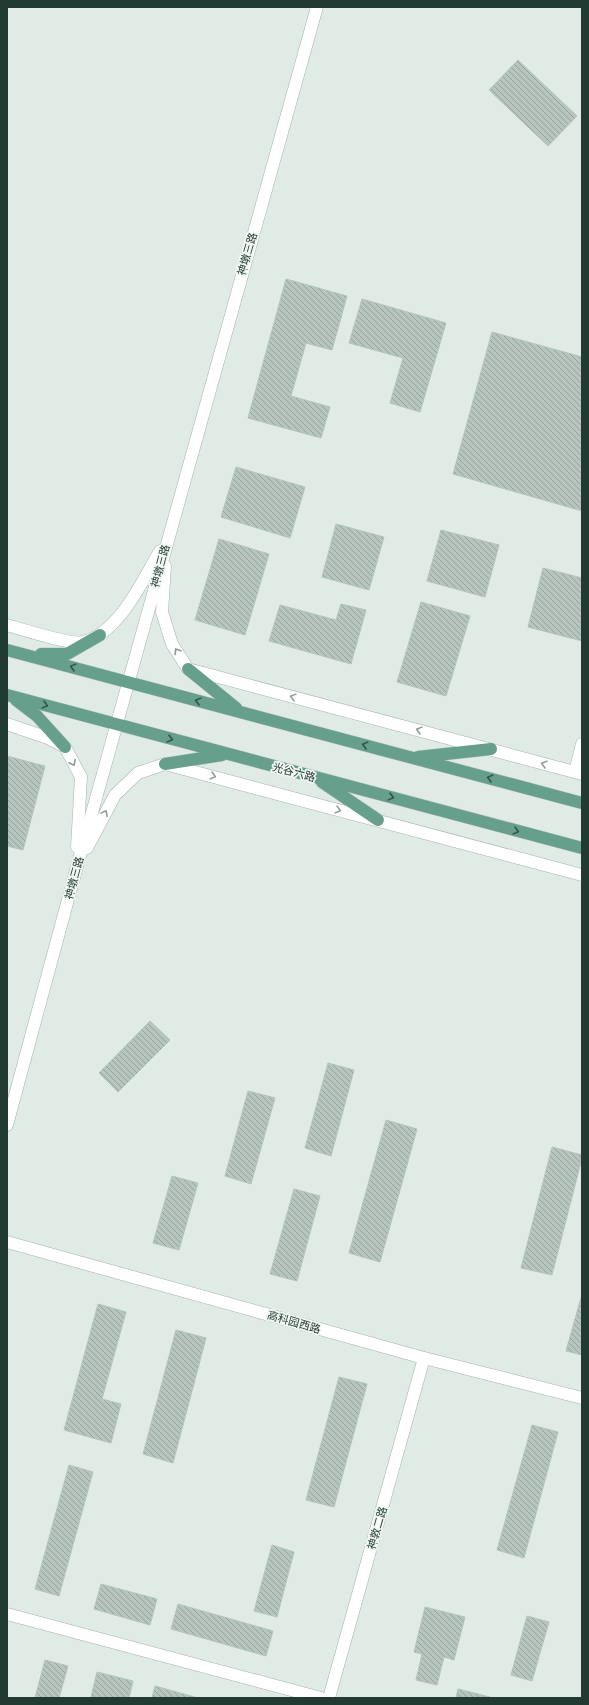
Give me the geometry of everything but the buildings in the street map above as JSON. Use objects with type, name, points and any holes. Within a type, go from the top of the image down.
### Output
[{"type":"main road","points":[[25,654],[67,654],[100,634]]},
{"type":"main road","points":[[7,650],[582,803]]},
{"type":"main road","points":[[188,669],[242,712]]},
{"type":"main road","points":[[8,695],[37,716],[65,747]]},
{"type":"main road","name":"光谷六路","points":[[8,695],[582,848]]},
{"type":"main road","points":[[411,758],[490,749]]},
{"type":"main road","points":[[166,764],[196,758],[229,754]]},
{"type":"main road","points":[[314,777],[378,820]]},
{"type":"street","name":"神墩三路","points":[[7,1125],[116,724],[129,683],[167,538],[317,7]]},
{"type":"street","points":[[7,625],[45,636],[80,642],[100,634],[124,610],[167,538]]},
{"type":"street","points":[[167,538],[162,612],[172,644],[188,669],[578,773],[582,744]]},
{"type":"street","points":[[7,724],[48,738],[65,747],[80,778],[76,870]]},
{"type":"street","points":[[76,870],[115,795],[138,773],[166,764],[582,875]]},
{"type":"street","name":"高科园西路","points":[[7,1242],[424,1358],[582,1398]]},
{"type":"street","name":"神敦二路","points":[[329,1698],[424,1358]]},
{"type":"street","points":[[7,1614],[321,1698]]}]
